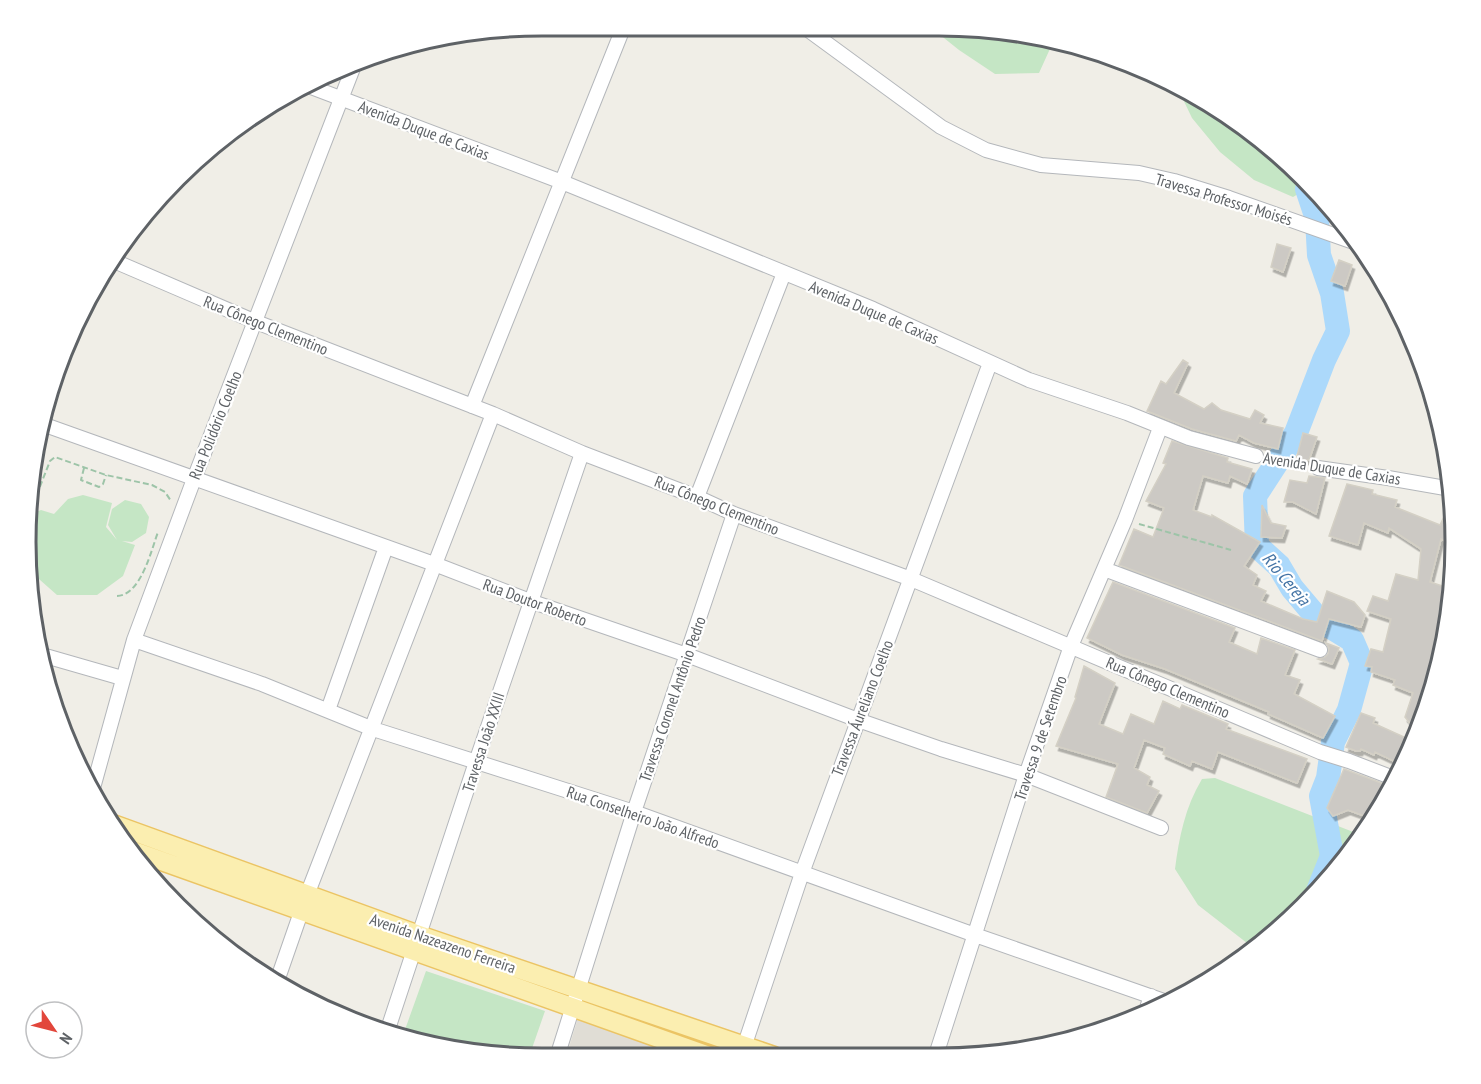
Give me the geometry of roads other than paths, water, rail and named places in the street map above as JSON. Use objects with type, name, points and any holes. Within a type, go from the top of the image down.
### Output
[{"type":"main road","name":"Avenida Nazeazeno Ferreira","points":[[126,829],[305,903]]},
{"type":"main road","name":"Avenida Nazeazeno Ferreira","points":[[144,854],[305,903],[417,943],[573,1008],[686,1048]]},
{"type":"main road","name":"Avenida Nazeazeno Ferreira","points":[[417,943],[579,989],[738,1048]]},
{"type":"street","points":[[472,406],[620,36]]},
{"type":"street","name":"Travessa Professor Moisés","points":[[817,36],[941,128],[986,150],[1041,165],[1138,174],[1174,181],[1343,238]]},
{"type":"street","name":"Rua Polidório Coelho","points":[[95,779],[134,640],[351,74]]},
{"type":"street","name":"Avenida Duque de Caxias","points":[[316,89],[562,182],[873,309],[1029,380],[1127,413],[1189,438],[1256,456]]},
{"type":"street","name":"Rua Cônego Clementino","points":[[120,263],[256,322],[493,414],[582,453],[697,496],[734,514],[911,579],[1320,752],[1388,776]]},
{"type":"street","points":[[697,496],[784,273]]},
{"type":"street","name":"Travessa Áureliano Coelho","points":[[744,1048],[802,873],[990,363]]},
{"type":"street","points":[[279,974],[493,414]]},
{"type":"street","name":"Rua Doutor Roberto","points":[[50,427],[530,601],[687,655],[858,720],[1026,775],[1161,828]]},
{"type":"street","name":"Travessa 9 de Setembro","points":[[938,1048],[1026,775],[1071,646],[1125,520],[1160,428]]},
{"type":"street","name":"Travessa João XXIII","points":[[390,1024],[530,601],[582,453]]},
{"type":"street","name":"Avenida Duque de Caxias","points":[[1318,468],[1442,487]]},
{"type":"street","name":"Travessa Coronel Antônio Pedro","points":[[560,1048],[634,812],[734,514]]},
{"type":"street","points":[[328,710],[386,548]]},
{"type":"street","points":[[1104,569],[1320,650]]},
{"type":"street","name":"Rua Conselheiro João Alfredo","points":[[134,640],[262,684],[373,729],[634,812],[1157,998]]},
{"type":"street","points":[[50,657],[122,678]]},
{"type":"street","points":[[1149,1002],[1151,996]]},
{"type":"waterway","name":"Rio Cereja","points":[[1310,198],[1317,219],[1319,255],[1332,293],[1338,331],[1324,360],[1296,433],[1255,496],[1257,546],[1279,566],[1292,588],[1319,620],[1352,640],[1362,663],[1349,710],[1333,742],[1328,778],[1321,796],[1332,856],[1329,864]]}]
